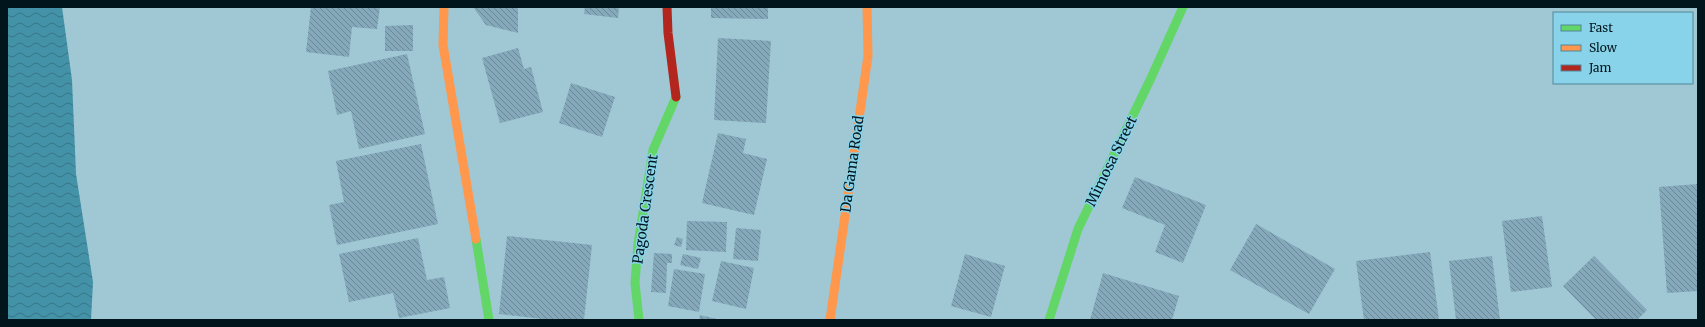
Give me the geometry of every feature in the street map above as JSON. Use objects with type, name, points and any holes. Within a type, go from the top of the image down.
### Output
[{"type":"street","points":[[444,7],[443,45],[489,320]]},
{"type":"street","name":"Pagoda Crescent","points":[[639,320],[635,283],[638,244],[653,150],[676,99],[668,33],[667,7]]},
{"type":"street","name":"Da Gama Road","points":[[830,320],[868,56],[867,7]]},
{"type":"street","name":"Mimosa Street","points":[[1049,320],[1078,229],[1151,78],[1183,7]]},
{"type":"water","points":[[7,7],[62,7],[72,80],[76,174],[93,282],[91,320],[7,320]]},
{"type":"building","points":[[311,7],[380,7],[377,29],[352,27],[349,57],[306,52]]},
{"type":"building","points":[[473,7],[518,7],[518,33],[486,25]]},
{"type":"building","points":[[585,7],[619,7],[618,18],[584,14]]},
{"type":"building","points":[[711,7],[768,7],[768,19],[711,18]]},
{"type":"building","points":[[413,25],[413,51],[385,51],[385,26]]},
{"type":"building","points":[[718,38],[771,41],[766,123],[714,120]]},
{"type":"building","points":[[518,48],[524,69],[531,67],[543,112],[500,123],[482,58]]},
{"type":"building","points":[[407,54],[425,134],[359,149],[351,111],[337,115],[328,71]]},
{"type":"building","points":[[571,83],[615,97],[602,137],[559,123]]},
{"type":"building","points":[[718,133],[746,139],[743,153],[767,159],[754,215],[702,203]]},
{"type":"building","points":[[421,144],[438,224],[337,245],[329,205],[344,202],[336,161]]},
{"type":"building","points":[[1135,177],[1206,205],[1183,263],[1155,252],[1165,225],[1122,208]]},
{"type":"building","points":[[1698,184],[1698,291],[1667,293],[1659,187]]},
{"type":"building","points":[[1542,216],[1552,287],[1511,292],[1502,221]]},
{"type":"building","points":[[687,221],[727,222],[726,252],[686,250]]},
{"type":"building","points":[[1256,224],[1335,269],[1309,314],[1230,270]]},
{"type":"building","points":[[736,228],[761,230],[758,261],[733,259]]},
{"type":"building","points":[[507,236],[592,245],[584,320],[551,320],[499,314]]},
{"type":"building","points":[[677,237],[683,239],[681,247],[674,245]]},
{"type":"building","points":[[418,238],[427,280],[444,277],[450,308],[399,318],[393,293],[349,302],[339,254]]},
{"type":"building","points":[[1430,252],[1439,320],[1364,320],[1356,261]]},
{"type":"building","points":[[654,253],[672,254],[672,263],[667,263],[666,293],[651,292]]},
{"type":"building","points":[[683,254],[701,258],[698,269],[680,265]]},
{"type":"building","points":[[965,254],[1005,266],[991,317],[951,306]]},
{"type":"building","points":[[1492,256],[1500,320],[1456,320],[1449,261]]},
{"type":"building","points":[[1594,256],[1647,310],[1637,320],[1596,320],[1563,286]]},
{"type":"building","points":[[721,261],[754,268],[746,309],[712,301]]},
{"type":"building","points":[[674,269],[705,274],[699,312],[668,306]]},
{"type":"building","points":[[1103,273],[1179,296],[1172,320],[1090,320]]},
{"type":"building","points":[[700,315],[717,319],[717,320],[699,320]]},
{"type":"traffic: fast","points":[[1049,320],[1078,229],[1151,78],[1183,7]]},
{"type":"traffic: fast","points":[[639,320],[635,283],[638,244],[653,150],[676,97]]},
{"type":"traffic: fast","points":[[476,239],[489,320]]},
{"type":"traffic: slow","points":[[444,7],[443,45],[476,239]]},
{"type":"traffic: slow","points":[[830,320],[868,56],[867,7]]},
{"type":"traffic: jam","points":[[667,7],[668,33],[676,97]]}]
